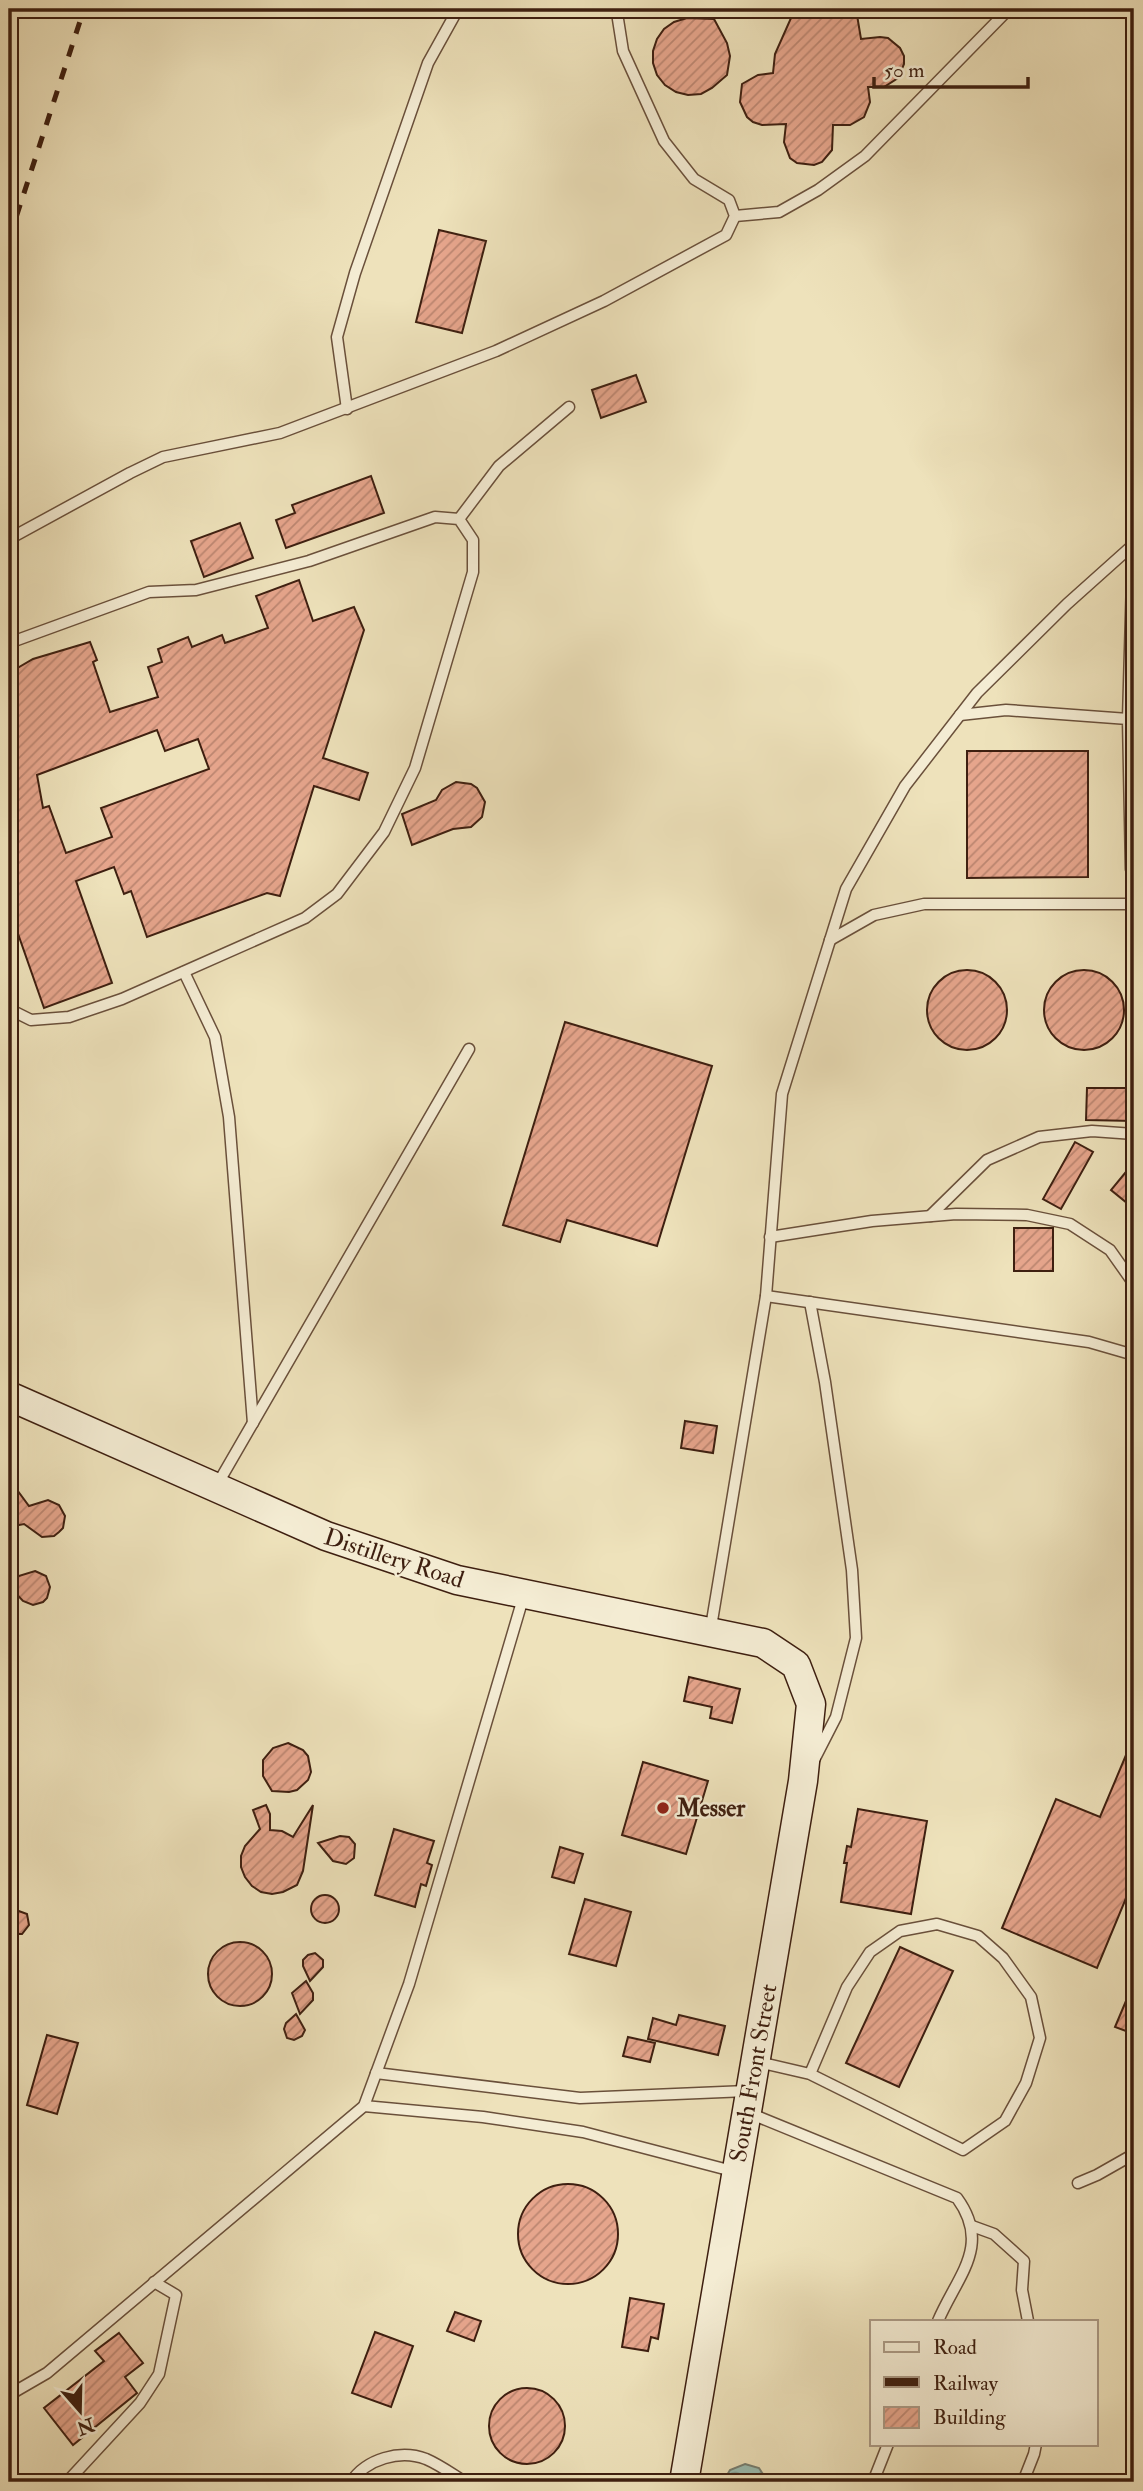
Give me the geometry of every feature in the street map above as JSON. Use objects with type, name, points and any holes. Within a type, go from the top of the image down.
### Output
[{"type":"street","name":"Distillery Road","points":[[9,1396],[326,1536],[457,1580],[763,1643],[796,1665]]},
{"type":"street","name":"South Front Street","points":[[684,2482],[803,1781],[811,1704],[796,1665]]},
{"type":"lane","points":[[347,409],[337,337],[355,273],[428,63],[458,9]]},
{"type":"lane","points":[[9,540],[163,457],[281,433],[484,356],[604,301],[726,235],[735,216],[729,200],[694,179],[664,141],[623,51],[617,13],[621,9]]},
{"type":"lane","points":[[735,216],[779,212],[818,190],[865,156],[1009,9]]},
{"type":"lane","points":[[459,519],[499,466],[569,407]]},
{"type":"lane","points":[[9,643],[149,592],[196,590],[309,561],[435,517],[459,519]]},
{"type":"lane","points":[[9,1009],[31,1020],[69,1017],[122,999],[305,918],[337,894],[384,832],[415,768],[472,572],[473,540],[459,519]]},
{"type":"lane","points":[[710,1633],[766,1296],[782,1094],[846,889],[905,786],[977,693],[1067,604],[1134,545]]},
{"type":"lane","points":[[1134,545],[1130,869],[1134,877]]},
{"type":"lane","points":[[960,715],[1006,710],[1131,718]]},
{"type":"lane","points":[[830,940],[874,915],[924,904],[1134,904]]},
{"type":"lane","points":[[184,972],[215,1037],[229,1117],[253,1423]]},
{"type":"lane","points":[[215,1487],[469,1049]]},
{"type":"lane","points":[[930,1216],[987,1160],[1040,1137],[1092,1131],[1134,1134]]},
{"type":"lane","points":[[771,1237],[872,1221],[930,1216],[1027,1215],[1070,1224],[1110,1250],[1134,1284]]},
{"type":"lane","points":[[766,1296],[1089,1342],[1134,1355]]},
{"type":"lane","points":[[803,1781],[836,1717],[856,1638],[852,1570],[825,1382],[810,1302]]},
{"type":"lane","points":[[9,2395],[47,2373],[364,2106],[409,1984],[524,1595]]},
{"type":"lane","points":[[755,2061],[810,2074],[963,2150],[1005,2121],[1026,2083],[1040,2038],[1031,1997],[1003,1958],[978,1936],[937,1924],[900,1930],[870,1952],[847,1987],[810,2074]]},
{"type":"lane","points":[[376,2073],[580,2098],[748,2101],[957,2198],[966,2210],[972,2226],[973,2248],[938,2320]]},
{"type":"lane","points":[[364,2106],[483,2117],[583,2132],[737,2172]]},
{"type":"lane","points":[[1078,2183],[1134,2154]]},
{"type":"lane","points":[[972,2226],[994,2234],[1024,2261],[1022,2290],[1028,2320]]},
{"type":"lane","points":[[67,2482],[140,2403],[159,2374],[176,2295],[154,2282]]},
{"type":"lane","points":[[873,2482],[887,2446]]},
{"type":"lane","points":[[1023,2482],[1035,2446]]},
{"type":"lane","points":[[351,2482],[358,2472],[376,2460],[397,2456],[423,2458],[465,2482]]},
{"type":"water","points":[[745,2464],[759,2468],[768,2482],[723,2482],[730,2470]]},
{"type":"building","points":[[795,9],[856,9],[861,39],[888,38],[900,48],[904,56],[904,64],[898,78],[884,87],[868,87],[870,102],[864,117],[850,125],[833,125],[832,150],[822,162],[814,165],[797,163],[790,158],[784,142],[786,124],[762,125],[753,122],[747,117],[740,102],[742,84],[758,75],[773,73],[775,54]]},
{"type":"building","points":[[687,18],[714,19],[727,43],[730,56],[727,75],[701,94],[676,92],[665,85],[657,75],[653,63],[653,51],[664,29]]},
{"type":"building","points":[[439,230],[486,241],[462,333],[416,322]]},
{"type":"building","points":[[636,375],[646,402],[601,418],[592,390]]},
{"type":"building","points":[[371,476],[384,513],[286,548],[276,520],[295,513],[292,505]]},
{"type":"building","points":[[240,523],[253,558],[204,577],[191,541]]},
{"type":"building","points":[[299,580],[313,621],[354,607],[364,630],[323,758],[368,773],[359,800],[314,786],[280,896],[267,893],[147,937],[131,891],[124,894],[114,867],[76,881],[112,983],[44,1008],[9,908],[9,673],[33,659],[90,642],[97,660],[93,662],[110,712],[158,697],[148,667],[162,662],[158,649],[188,637],[192,647],[222,635],[225,643],[268,628],[256,596]],"holes":[[[157,730],[165,751],[198,739],[209,769],[101,808],[112,837],[66,853],[49,806],[43,808],[37,775]]]},
{"type":"building","points":[[967,751],[1088,751],[1088,877],[967,878]]},
{"type":"building","points":[[456,782],[471,784],[477,788],[485,802],[482,817],[471,827],[453,829],[412,845],[402,814],[436,800],[442,790]]},
{"type":"building","points":[[967,970],[982,973],[995,982],[1004,995],[1007,1010],[1004,1025],[995,1038],[982,1047],[967,1050],[952,1047],[939,1038],[930,1025],[927,1010],[930,995],[939,982],[952,973]]},
{"type":"building","points":[[1084,970],[1099,973],[1112,982],[1121,995],[1124,1010],[1121,1025],[1112,1038],[1099,1047],[1084,1050],[1069,1047],[1056,1038],[1047,1025],[1044,1010],[1047,995],[1056,982],[1069,973]]},
{"type":"building","points":[[565,1022],[712,1066],[657,1246],[567,1220],[560,1242],[503,1225]]},
{"type":"building","points":[[1087,1088],[1134,1088],[1134,1121],[1086,1120]]},
{"type":"building","points":[[1075,1142],[1093,1152],[1061,1209],[1043,1199]]},
{"type":"building","points":[[1134,1162],[1134,1195],[1127,1203],[1111,1190]]},
{"type":"building","points":[[1014,1228],[1053,1228],[1053,1271],[1014,1271]]},
{"type":"building","points":[[685,1421],[717,1426],[713,1453],[681,1448]]},
{"type":"building","points":[[9,1479],[29,1506],[48,1500],[59,1505],[65,1516],[63,1528],[54,1536],[42,1537],[24,1524],[9,1527]]},
{"type":"building","points":[[35,1571],[46,1576],[50,1587],[47,1598],[33,1605],[23,1601],[9,1586],[9,1579]]},
{"type":"building","points":[[689,1677],[740,1689],[732,1723],[710,1718],[712,1707],[684,1701]]},
{"type":"building","points":[[1134,1736],[1134,1879],[1097,1968],[1002,1928],[1056,1799],[1100,1817]]},
{"type":"building","points":[[288,1743],[303,1750],[308,1756],[311,1772],[308,1780],[297,1790],[272,1791],[263,1776],[263,1760],[273,1748]]},
{"type":"building","points":[[643,1762],[708,1781],[686,1854],[622,1835]]},
{"type":"building","points":[[266,1805],[270,1814],[270,1830],[282,1831],[293,1837],[313,1805],[303,1871],[297,1885],[272,1894],[261,1892],[252,1886],[241,1867],[245,1846],[260,1829],[253,1810]]},
{"type":"building","points":[[858,1809],[927,1821],[911,1914],[841,1902],[847,1846],[851,1847]]},
{"type":"building","points":[[394,1829],[434,1841],[427,1863],[432,1865],[426,1886],[421,1884],[415,1907],[375,1895]]},
{"type":"building","points":[[340,1836],[349,1837],[355,1844],[354,1858],[346,1864],[333,1861],[318,1843]]},
{"type":"building","points":[[560,1847],[583,1854],[574,1883],[552,1877]]},
{"type":"building","points":[[325,1895],[335,1899],[339,1909],[335,1919],[325,1923],[315,1919],[311,1909],[315,1899]]},
{"type":"building","points":[[585,1899],[631,1912],[616,1966],[569,1954]]},
{"type":"building","points":[[16,1910],[27,1914],[29,1925],[22,1934],[9,1934],[9,1912]]},
{"type":"building","points":[[240,1942],[258,1948],[266,1956],[272,1974],[266,1992],[258,2000],[240,2006],[222,2000],[214,1992],[208,1974],[214,1956],[222,1948]]},
{"type":"building","points":[[900,1947],[953,1971],[899,2087],[846,2063]]},
{"type":"building","points":[[315,1953],[323,1960],[323,1967],[310,1981],[303,1960]]},
{"type":"building","points":[[306,1981],[313,1993],[313,2000],[300,2014],[292,1993]]},
{"type":"building","points":[[1134,1982],[1134,2034],[1115,2027]]},
{"type":"building","points":[[296,2014],[305,2030],[302,2036],[294,2040],[287,2038],[284,2029],[286,2023]]},
{"type":"building","points":[[679,2015],[725,2026],[718,2055],[648,2039],[653,2018],[676,2025]]},
{"type":"building","points":[[47,2035],[78,2043],[57,2114],[27,2105]]},
{"type":"building","points":[[628,2037],[655,2043],[650,2062],[623,2056]]},
{"type":"building","points":[[568,2184],[587,2188],[604,2198],[614,2215],[618,2234],[614,2253],[604,2270],[587,2280],[568,2284],[549,2280],[532,2270],[522,2253],[518,2234],[522,2215],[532,2198],[549,2188]]},
{"type":"building","points":[[630,2298],[664,2304],[658,2339],[651,2337],[648,2351],[622,2347]]},
{"type":"building","points":[[455,2312],[481,2321],[474,2341],[447,2331]]},
{"type":"building","points":[[375,2332],[413,2346],[391,2407],[352,2393]]},
{"type":"building","points":[[119,2333],[143,2363],[125,2377],[137,2393],[73,2445],[44,2408],[104,2361],[95,2351]]},
{"type":"building","points":[[527,2388],[542,2391],[554,2399],[562,2411],[565,2426],[562,2441],[554,2453],[542,2461],[527,2464],[512,2461],[500,2453],[492,2441],[489,2426],[492,2411],[500,2399],[512,2391]]},
{"type":"railway","points":[[9,239],[84,9]]},
{"type":"place","name":"Messer","points":[[663,1808]]}]
